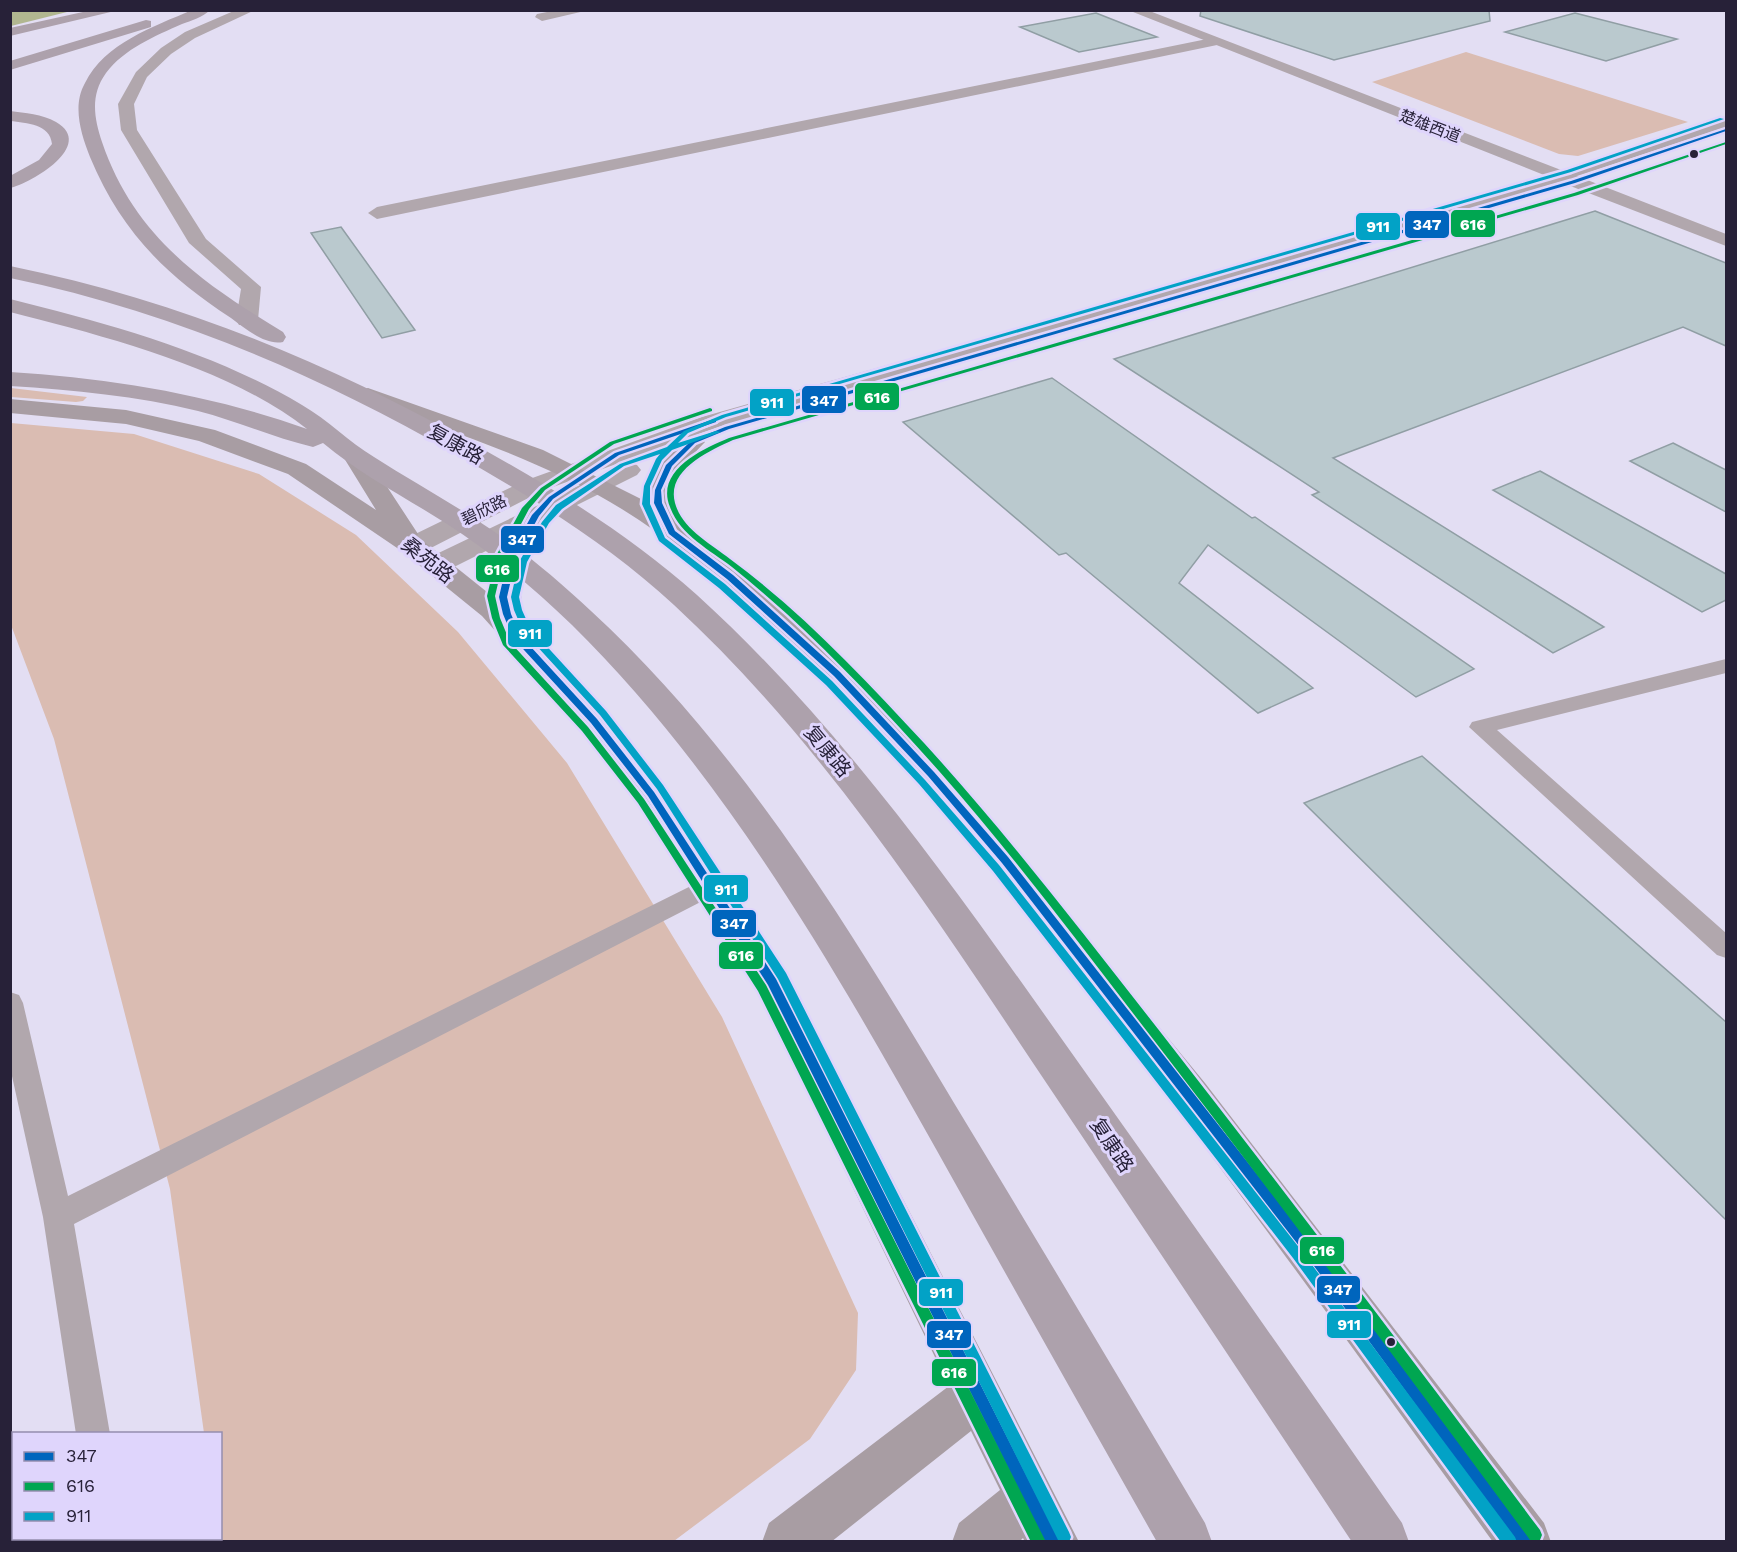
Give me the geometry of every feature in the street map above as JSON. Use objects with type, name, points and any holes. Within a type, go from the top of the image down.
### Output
[{"type":"highway","points":[[10,32],[113,10]]},
{"type":"highway","points":[[10,46],[127,10]]},
{"type":"highway","points":[[10,66],[188,10]]},
{"type":"highway","points":[[204,10],[143,39],[113,59],[94,79],[85,100],[86,112],[101,162],[130,219],[152,246],[186,279],[368,395]]},
{"type":"highway","points":[[10,116],[40,122],[53,128],[60,135],[62,142],[59,152],[52,160],[10,183]]},
{"type":"highway","name":"复康路","points":[[10,272],[90,289],[172,313],[368,395],[561,491],[615,542],[683,598],[751,663],[852,780],[888,826],[1006,991],[1383,1542]]},
{"type":"highway","points":[[10,305],[101,329],[202,366],[294,409],[356,458],[486,540],[609,645],[661,700],[728,781],[796,878],[862,982],[1186,1542]]},
{"type":"highway","points":[[10,380],[107,387],[194,401],[266,422],[356,458]]},
{"type":"main road","name":"桑苑路","points":[[10,406],[126,417],[206,435],[297,469],[412,546],[492,610],[516,636],[594,721],[651,794],[772,982],[1053,1542]]},
{"type":"main road","points":[[672,532],[658,503],[658,490],[669,465],[693,442]]},
{"type":"main road","points":[[356,458],[412,546]]},
{"type":"main road","points":[[561,491],[633,505],[672,532],[730,577],[837,674],[931,774],[1005,860],[1307,1247],[1525,1542]]},
{"type":"main road","points":[[788,1542],[979,1394]]},
{"type":"main road","points":[[978,1542],[1030,1498]]},
{"type":"street","points":[[247,320],[250,287],[199,243],[129,130],[126,104],[141,75],[166,51],[190,35],[249,10]]},
{"type":"street","points":[[542,17],[583,10]]},
{"type":"street","name":"楚雄西道","points":[[1134,10],[1726,240]]},
{"type":"street","points":[[377,213],[1212,42]]},
{"type":"street","name":"碧欣路","points":[[436,565],[486,540],[617,454],[753,410],[1567,179],[1726,122]]},
{"type":"street","name":"碧欣路","points":[[561,491],[738,425],[1726,130]]},
{"type":"street","points":[[516,636],[486,540],[561,491]]},
{"type":"street","name":"碧欣路","points":[[412,546],[486,540]]},
{"type":"lane","points":[[1726,666],[1480,728],[1726,948]]},
{"type":"lane","points":[[58,1217],[711,885]]},
{"type":"lane","points":[[10,1004],[58,1217],[93,1432]]},
{"type":"shaded area","points":[[11,10],[71,10],[71,11],[11,26]]},
{"type":"shaded area","points":[[1466,52],[1688,122],[1578,156],[1559,154],[1372,82]]},
{"type":"shaded area","points":[[11,388],[87,397],[83,401],[76,402],[11,397]]},
{"type":"shaded area","points":[[11,423],[134,434],[259,474],[356,535],[458,632],[567,763],[722,1017],[858,1313],[856,1370],[810,1439],[674,1541],[219,1541],[222,1540],[222,1432],[204,1432],[170,1189],[54,739],[11,625]]},
{"type":"building","points":[[1201,10],[1489,10],[1490,21],[1334,60],[1200,16]]},
{"type":"building","points":[[1096,13],[1157,37],[1079,52],[1020,27]]},
{"type":"building","points":[[1575,13],[1677,39],[1606,61],[1505,32]]},
{"type":"building","points":[[1595,211],[1726,263],[1726,346],[1683,327],[1333,458],[1604,627],[1553,653],[1312,495],[1319,492],[1114,359]]},
{"type":"building","points":[[341,227],[415,330],[382,338],[311,233]]},
{"type":"building","points":[[1052,378],[1474,669],[1416,697],[1208,545],[1179,583],[1313,688],[1258,713],[1066,553],[1059,555],[903,422]]},
{"type":"building","points":[[1673,443],[1726,470],[1726,512],[1630,461]]},
{"type":"building","points":[[1540,471],[1726,574],[1726,600],[1702,612],[1493,490]]},
{"type":"building","points":[[1422,756],[1726,1022],[1726,1220],[1304,803]]},
{"type":"transit line","name":"911","points":[[1510,1542],[1297,1254],[996,868],[922,782],[829,683],[722,586],[662,539],[646,504],[647,486],[659,459],[686,432],[724,416],[1569,171],[1722,119]]},
{"type":"transit line","name":"347","points":[[1525,1542],[1307,1247],[1005,860],[931,774],[837,674],[730,577],[672,532],[658,503],[658,490],[669,465],[693,442],[727,428],[1573,182],[1726,130]]},
{"type":"transit line","name":"616","points":[[1535,1535],[1250,1156],[995,829],[915,739],[839,659],[759,585],[704,544],[688,529],[675,512],[670,490],[673,480],[689,462],[731,439],[1576,194],[1726,143]]},
{"type":"transit line","name":"616","points":[[710,410],[612,443],[543,489],[526,508],[501,554],[491,596],[496,618],[506,643],[585,729],[641,801],[762,988],[1039,1542]]},
{"type":"transit line","name":"347","points":[[714,421],[617,454],[551,498],[536,515],[512,558],[503,597],[507,614],[516,636],[594,721],[651,794],[772,982],[1053,1542]]},
{"type":"transit line","name":"911","points":[[718,432],[622,465],[559,507],[546,522],[523,562],[515,597],[518,610],[526,629],[603,713],[660,787],[782,976],[1064,1537]]}]
